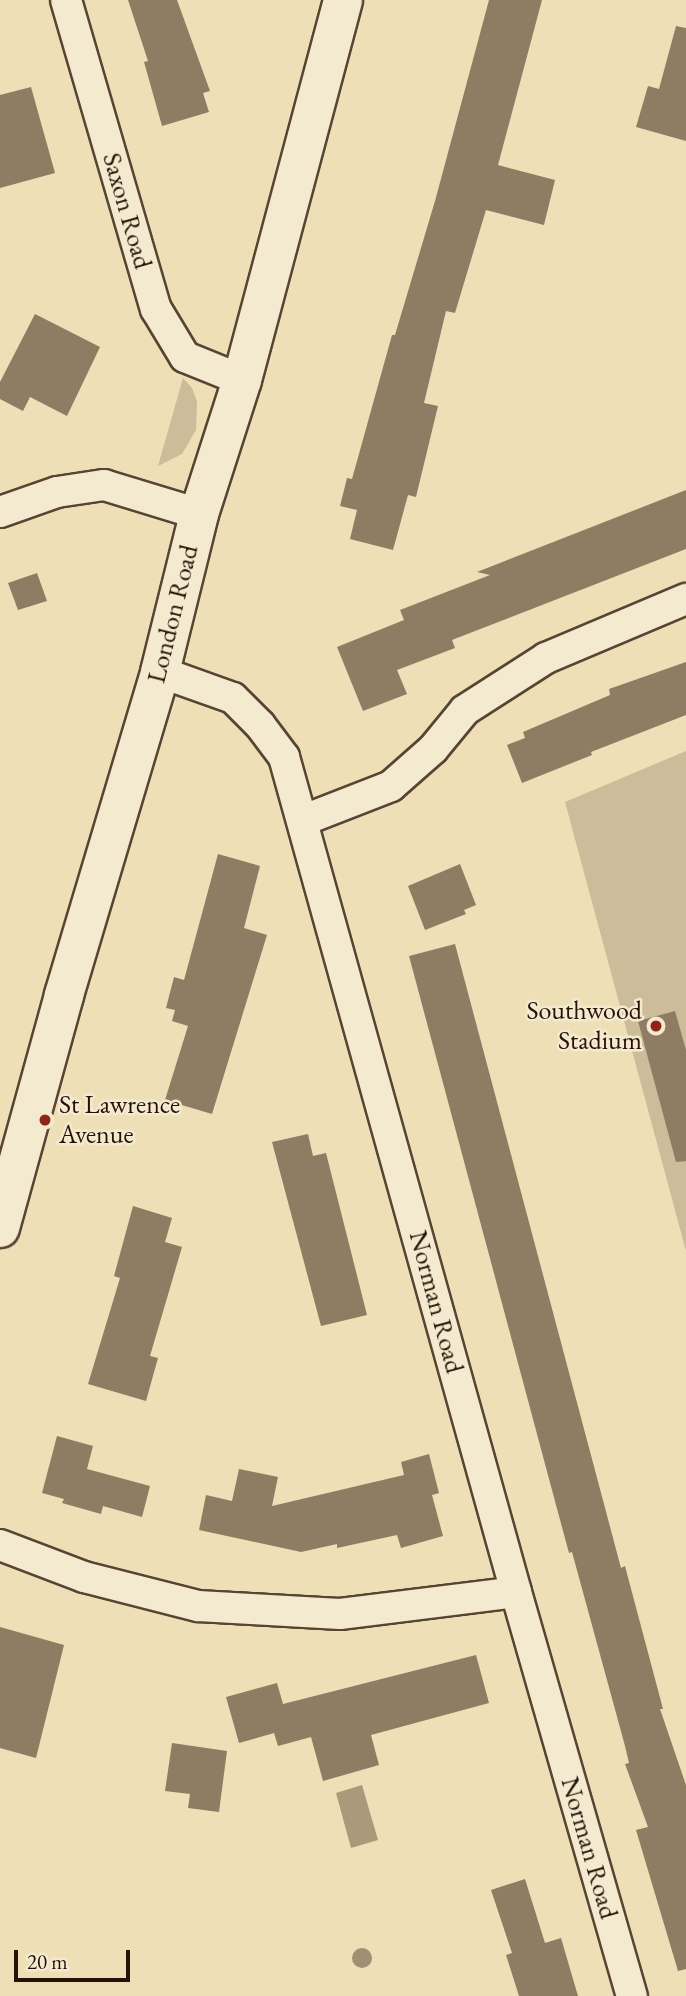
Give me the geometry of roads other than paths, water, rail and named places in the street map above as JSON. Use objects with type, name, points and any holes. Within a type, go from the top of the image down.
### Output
[{"type":"main road","name":"London Road","points":[[0,1228],[64,995],[160,672],[199,514],[242,380],[343,0]]},
{"type":"street","name":"Saxon Road","points":[[66,0],[156,309],[184,357],[242,380]]},
{"type":"street","points":[[0,512],[57,492],[104,485],[199,514]]},
{"type":"street","points":[[304,820],[391,786],[433,749],[465,710],[546,658],[686,599]]},
{"type":"street","name":"Norman Road","points":[[160,672],[233,698],[260,725],[284,757],[304,820],[516,1592],[632,1996]]},
{"type":"street","points":[[0,1545],[84,1577],[198,1606],[340,1614],[516,1592]]},
{"type":"place","name":"Southwood Stadium","points":[[656,1026]]},
{"type":"place","name":"St Lawrence Avenue","points":[[45,1120]]}]
